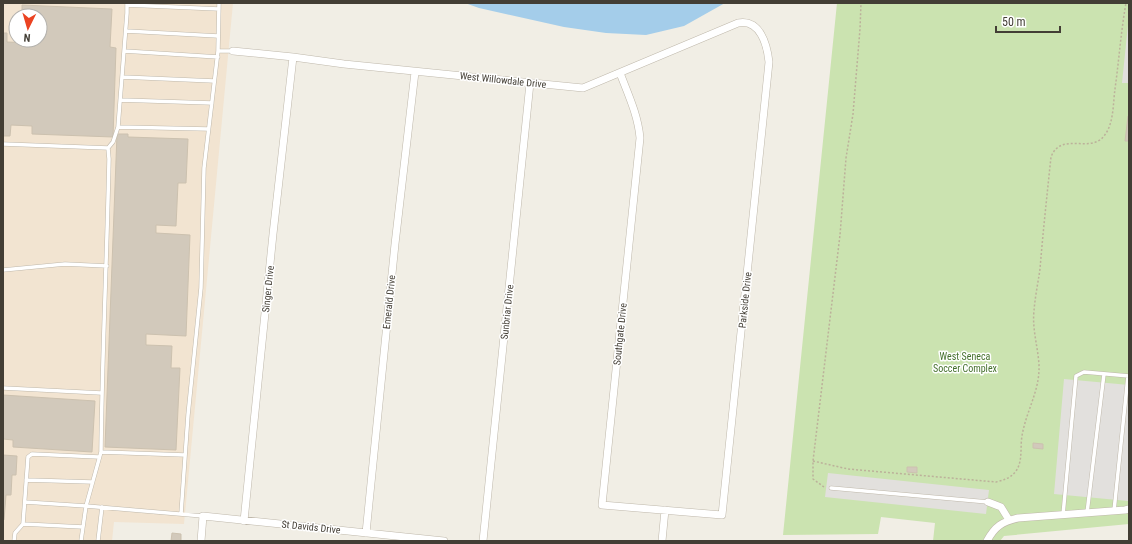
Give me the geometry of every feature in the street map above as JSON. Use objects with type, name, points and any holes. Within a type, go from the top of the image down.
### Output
[{"type":"street","name":"West Willowdale Drive","points":[[233,51],[415,72],[583,88],[738,23],[749,23],[758,30]]},
{"type":"street","name":"Parkside Drive","points":[[665,510],[722,515],[769,62],[768,51],[758,30]]},
{"type":"street","name":"Singer Drive","points":[[244,521],[273,234],[293,57]]},
{"type":"street","name":"Emerald Drive","points":[[366,533],[395,244],[415,72]]},
{"type":"street","name":"Southgate Drive","points":[[620,73],[636,114],[640,138],[602,505],[665,510]]},
{"type":"street","name":"Sunbriar Drive","points":[[483,541],[530,83]]},
{"type":"street","points":[[988,502],[1001,507],[1009,520]]},
{"type":"street","points":[[987,541],[992,531],[1004,521],[1018,518],[1129,509]]},
{"type":"street","points":[[662,541],[665,510]]},
{"type":"street","points":[[201,541],[203,516]]},
{"type":"street","name":"St Davids Drive","points":[[203,516],[444,541]]},
{"type":"lane","points":[[181,514],[188,415],[201,288],[204,168],[218,56],[219,3]]},
{"type":"lane","points":[[81,541],[86,506],[101,452],[101,392],[107,266],[108,148],[113,142],[118,127],[127,4],[219,9]]},
{"type":"lane","points":[[126,31],[218,36]]},
{"type":"lane","points":[[124,51],[218,56]]},
{"type":"lane","points":[[218,51],[233,51]]},
{"type":"lane","points":[[122,77],[214,81]]},
{"type":"lane","points":[[120,100],[212,104]]},
{"type":"lane","points":[[118,127],[208,129]]},
{"type":"lane","points":[[3,144],[108,148]]},
{"type":"lane","points":[[3,270],[65,264],[107,266]]},
{"type":"lane","points":[[1064,515],[1076,376],[1084,372],[1128,376],[1114,511]]},
{"type":"lane","points":[[1087,513],[1104,374]]},
{"type":"lane","points":[[3,388],[101,392]]},
{"type":"lane","points":[[101,452],[185,455]]},
{"type":"lane","points":[[14,541],[15,533],[23,524],[28,457],[32,454],[99,457]]},
{"type":"lane","points":[[26,480],[92,482]]},
{"type":"lane","points":[[831,488],[988,502]]},
{"type":"lane","points":[[25,502],[203,516]]},
{"type":"lane","points":[[98,541],[102,507]]},
{"type":"lane","points":[[23,524],[83,527]]},
{"type":"path","points":[[824,487],[813,479],[813,461],[840,235],[846,158],[853,114],[860,29],[860,3]]},
{"type":"path","points":[[813,461],[848,469],[996,482],[1006,480],[1017,470],[1021,454],[1024,428],[1036,392],[1038,380],[1039,366],[1034,311],[1040,270],[1051,157],[1053,152],[1064,144],[1091,143],[1099,141],[1109,127],[1113,108],[1126,3]]},
{"type":"shaded area","points":[[3,3],[233,3],[184,524],[114,522],[112,541],[3,541]]},
{"type":"shaded area","points":[[1129,15],[1129,83],[1122,83]]},
{"type":"shaded area","points":[[1064,379],[1129,385],[1128,501],[1054,494]]},
{"type":"shaded area","points":[[828,473],[989,490],[986,514],[825,497]]},
{"type":"green space","name":"West Seneca Soccer Complex","points":[[837,3],[1129,3],[1129,524],[1004,536],[1000,541],[933,541],[935,523],[881,517],[878,534],[783,535]]},
{"type":"water","points":[[465,3],[725,3],[684,26],[646,35],[606,33],[564,27],[479,8]]},
{"type":"building","points":[[22,5],[112,9],[110,47],[116,48],[113,137],[32,134],[32,126],[11,125],[10,136],[3,136],[3,33],[7,33],[8,48],[48,48],[48,8],[22,8]]},
{"type":"building","points":[[1128,116],[1129,141],[1125,141]]},
{"type":"building","points":[[117,134],[128,134],[128,137],[188,139],[186,183],[178,183],[176,226],[156,225],[156,233],[190,235],[186,336],[146,334],[146,345],[172,346],[171,368],[180,368],[176,450],[105,447]]},
{"type":"building","points":[[3,395],[95,401],[92,452],[13,447],[13,440],[3,439]]},
{"type":"building","points":[[1033,443],[1043,444],[1043,449],[1033,448]]},
{"type":"building","points":[[3,455],[17,456],[16,475],[12,475],[11,495],[6,495],[4,520],[3,520]]},
{"type":"building","points":[[907,467],[917,467],[917,473],[907,472]]},
{"type":"building","points":[[172,533],[181,534],[181,541],[171,541]]}]
